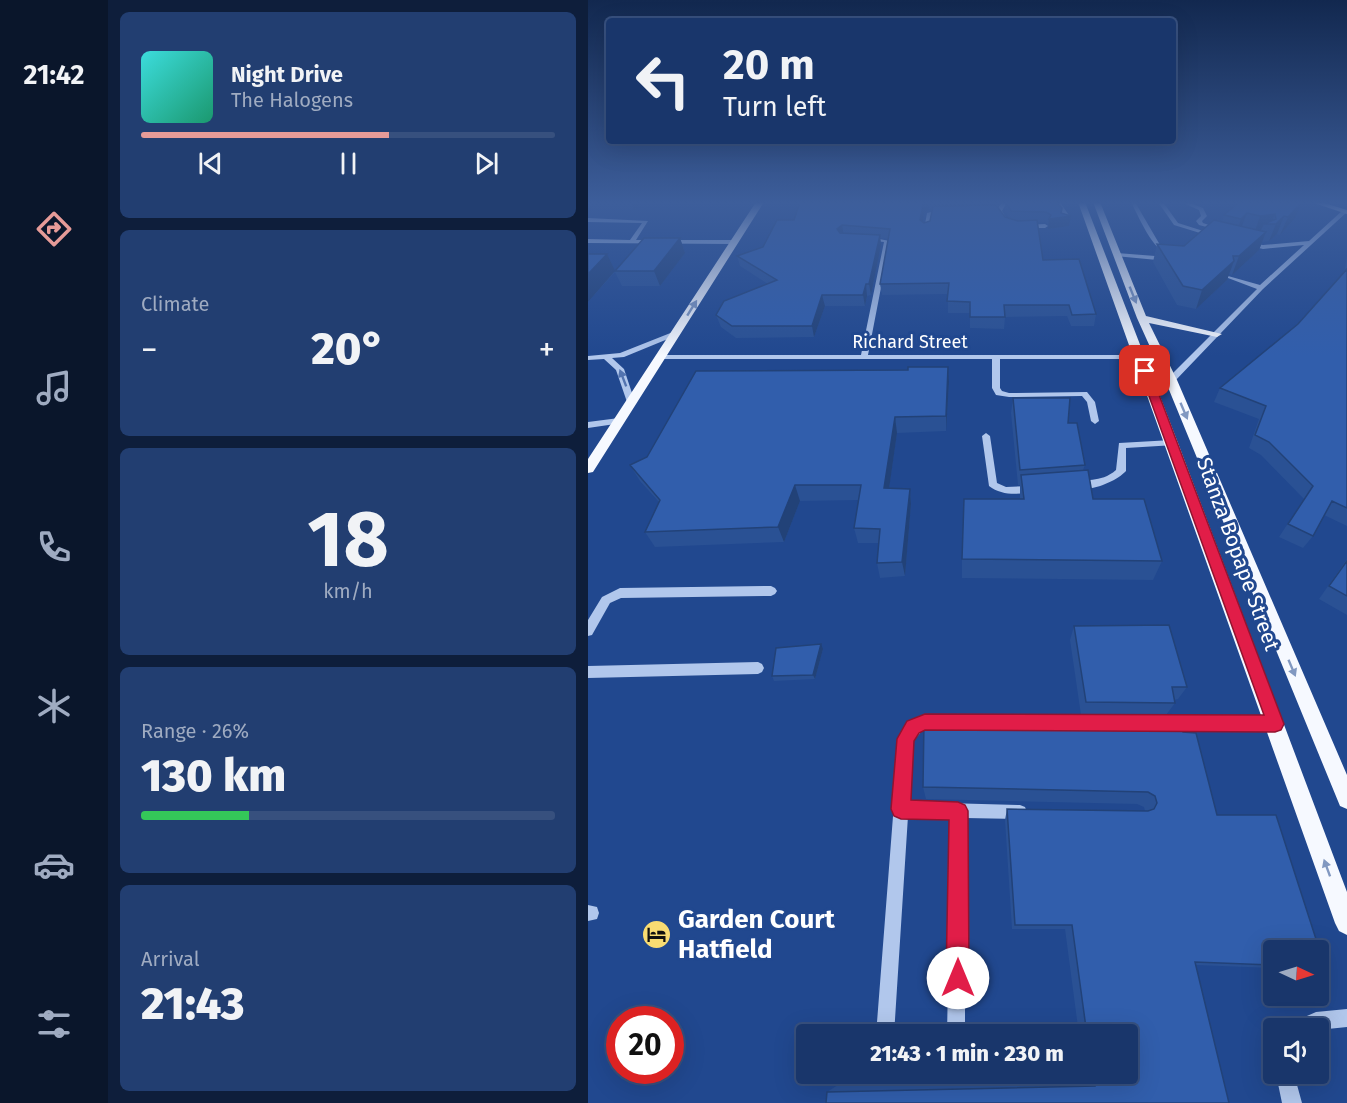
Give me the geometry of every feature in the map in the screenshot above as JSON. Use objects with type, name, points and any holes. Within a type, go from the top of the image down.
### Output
[{"type":"main road","points":[[588,469],[727,253]]},
{"type":"main road","name":"Stanza Bopape Street","points":[[1100,253],[1172,443],[1347,923]]},
{"type":"main road","name":"Stanza Bopape Street","points":[[1117,255],[1347,799]]},
{"type":"main road","points":[[1142,318],[1174,327],[1217,334]]},
{"type":"street","points":[[864,357],[885,253]]},
{"type":"street","points":[[1117,255],[1176,259],[1168,253]]},
{"type":"street","points":[[1286,253],[1295,256]]},
{"type":"street","points":[[1171,380],[1298,253]]},
{"type":"street","points":[[1230,277],[1262,288]]},
{"type":"street","points":[[588,358],[607,358],[676,334]]},
{"type":"street","name":"Richard Street","points":[[661,357],[1160,357]]},
{"type":"street","points":[[996,357],[996,388],[999,393],[1084,394],[1090,402],[1095,421]]},
{"type":"street","points":[[607,358],[620,369],[631,402]]},
{"type":"street","points":[[588,425],[619,421]]},
{"type":"street","points":[[986,436],[992,484],[997,489],[1011,491],[1045,488]]},
{"type":"street","points":[[1068,486],[1102,483],[1113,479],[1121,471],[1122,445],[1172,443]]},
{"type":"street","points":[[588,631],[606,600],[621,593],[771,591]]},
{"type":"street","points":[[588,672],[758,668]]},
{"type":"street","points":[[886,1024],[906,739],[913,727],[925,722],[948,722]]},
{"type":"street","points":[[1158,723],[1275,724]]},
{"type":"street","points":[[901,809],[1030,812]]},
{"type":"street","points":[[956,1024],[958,811]]},
{"type":"street","points":[[1329,1020],[1347,1018]]},
{"type":"street","points":[[1287,1084],[1292,1103]]},
{"type":"building","points":[[630,253],[668,253],[654,271],[615,271]]},
{"type":"building","points":[[744,253],[876,253],[869,284],[866,284],[863,295],[822,295],[812,326],[732,326],[716,315],[724,301],[777,280],[737,256]]},
{"type":"building","points":[[886,253],[1042,253],[1043,260],[1079,259],[1096,314],[1072,315],[1069,305],[1004,305],[1005,317],[970,317],[970,302],[947,301],[949,283],[880,284]]},
{"type":"building","points":[[1163,253],[1242,253],[1233,256],[1234,261],[1202,290],[1183,286]]},
{"type":"building","points":[[588,254],[607,254],[588,274]]},
{"type":"building","points":[[1347,269],[1347,508],[1332,501],[1313,536],[1288,524],[1313,486],[1269,442],[1255,435],[1266,406],[1220,388],[1298,324]]},
{"type":"building","points":[[908,367],[948,367],[946,416],[895,417],[884,488],[910,489],[902,562],[877,563],[880,529],[854,528],[861,485],[795,485],[778,527],[645,532],[660,500],[630,465],[647,457],[696,371],[908,370]]},
{"type":"building","points":[[1013,398],[1070,398],[1068,423],[1077,423],[1085,465],[1020,470]]},
{"type":"building","points":[[1088,470],[1093,499],[1144,499],[1162,561],[962,559],[964,499],[1024,499],[1021,475]]},
{"type":"building","points":[[1347,561],[1347,596],[1329,586]]},
{"type":"building","points":[[1169,625],[1187,687],[1172,687],[1175,703],[1086,702],[1074,626]]},
{"type":"building","points":[[821,644],[813,675],[772,676],[776,648]]},
{"type":"building","points":[[1090,716],[1180,717],[1183,732],[1196,733],[1217,815],[1276,815],[1316,940],[1263,940],[1263,965],[1195,962],[1229,1103],[826,1103],[827,1092],[1138,1084],[1138,1024],[1086,1024],[1072,925],[1015,925],[1007,809],[1148,811],[1154,809],[1157,803],[1155,796],[1148,792],[923,787],[924,722],[1090,718]]},
{"type":"place","name":"Garden Court Hatfield","points":[[657,934]]},
{"type":"route","points":[[958,978],[958,811],[901,809],[906,739],[913,727],[925,722],[1275,724],[1145,371]]}]
